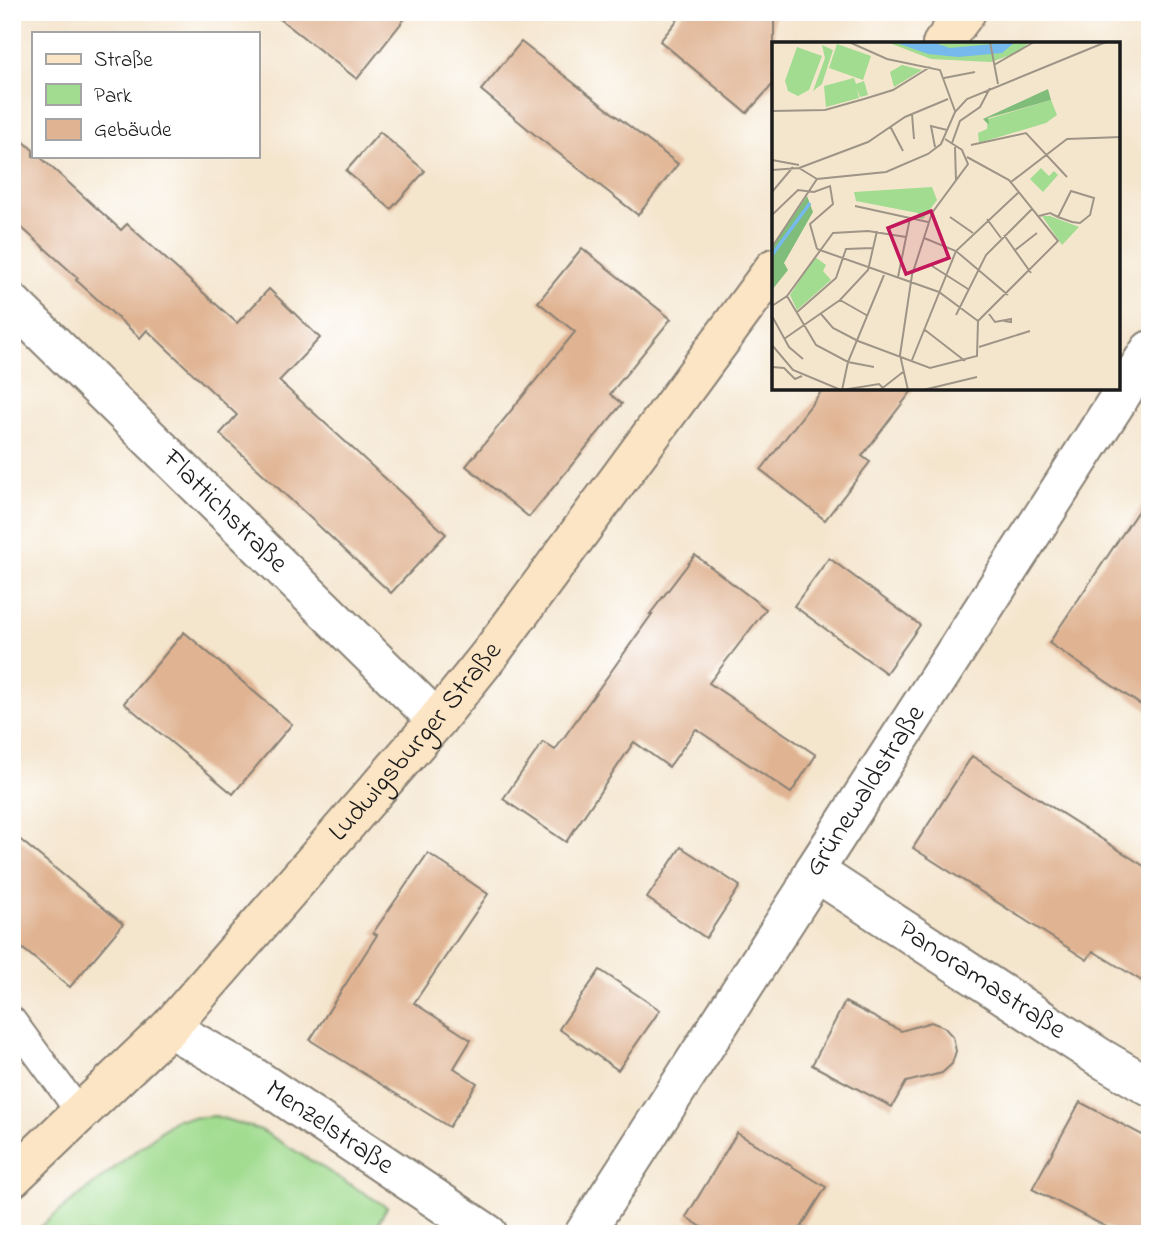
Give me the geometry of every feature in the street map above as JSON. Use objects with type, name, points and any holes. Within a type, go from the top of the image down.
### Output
[{"type":"main road","points":[[944,42],[966,12]]},
{"type":"main road","name":"Ludwigsburger Straße","points":[[12,1178],[169,1028],[437,720],[498,643],[772,271]]},
{"type":"street","name":"Flattichstraße","points":[[12,303],[437,720]]},
{"type":"street","name":"Grünewaldstraße","points":[[584,1234],[1150,350]]},
{"type":"street","name":"Panoramastraße","points":[[814,871],[1099,1057],[1150,1087]]},
{"type":"street","name":"Menzelstraße","points":[[169,1028],[243,1070],[488,1234]]},
{"type":"lane","points":[[12,1020],[80,1113]]},
{"type":"green space","points":[[215,1116],[261,1130],[387,1207],[372,1234],[31,1234],[176,1119]]},
{"type":"building","points":[[271,12],[410,12],[357,79]]},
{"type":"building","points":[[684,12],[774,12],[772,85],[747,113],[660,41]]},
{"type":"building","points":[[521,42],[678,164],[638,215],[481,90]]},
{"type":"building","points":[[12,131],[32,149],[32,158],[41,158],[121,230],[127,224],[237,323],[269,289],[320,338],[279,381],[446,534],[391,593],[220,434],[237,415],[147,330],[140,338],[12,219]]},
{"type":"building","points":[[380,132],[425,171],[391,209],[346,171]]},
{"type":"building","points":[[582,248],[671,319],[610,394],[622,404],[529,517],[466,466],[575,332],[538,302]]},
{"type":"building","points":[[822,390],[912,390],[862,456],[870,462],[825,520],[761,470]]},
{"type":"building","points":[[1150,493],[1150,711],[1049,643]]},
{"type":"building","points":[[695,555],[766,609],[709,683],[816,755],[791,793],[696,729],[669,767],[634,742],[566,842],[503,799],[543,742],[555,750],[650,614]]},
{"type":"building","points":[[829,558],[920,625],[886,673],[794,606]]},
{"type":"building","points":[[184,632],[292,724],[233,794],[124,703]]},
{"type":"building","points":[[972,756],[1150,870],[1150,986],[1093,951],[1087,960],[913,848]]},
{"type":"building","points":[[12,833],[123,924],[70,987],[12,940]]},
{"type":"building","points":[[681,847],[740,886],[706,938],[647,898]]},
{"type":"building","points":[[428,853],[488,894],[414,1003],[471,1040],[454,1068],[477,1083],[449,1127],[310,1040],[377,935],[373,933]]},
{"type":"building","points":[[600,970],[660,1010],[618,1070],[559,1029]]},
{"type":"building","points":[[845,1002],[901,1031],[931,1022],[944,1027],[953,1037],[956,1051],[952,1064],[942,1073],[906,1082],[892,1107],[812,1065]]},
{"type":"building","points":[[1080,1102],[1150,1139],[1150,1234],[1120,1234],[1032,1189]]},
{"type":"building","points":[[737,1133],[826,1187],[797,1234],[713,1234],[686,1217]]}]
